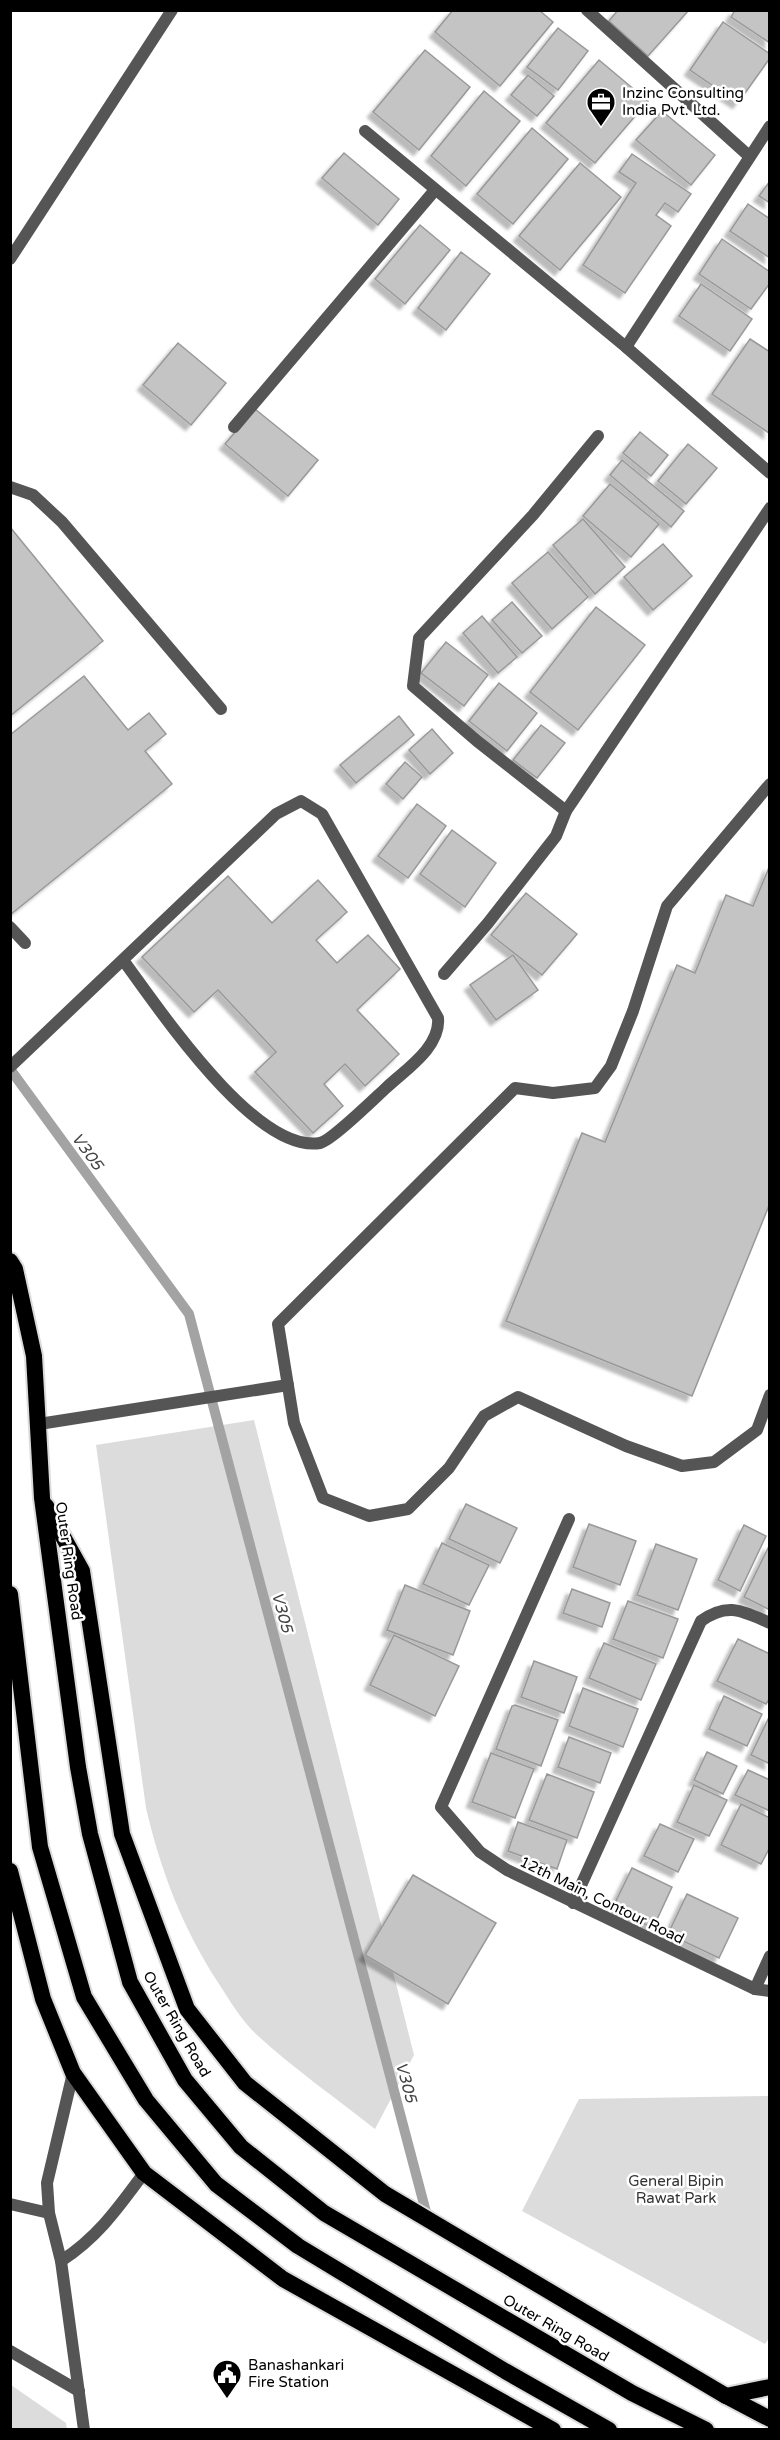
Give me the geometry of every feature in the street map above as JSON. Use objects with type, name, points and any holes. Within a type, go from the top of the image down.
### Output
[{"type":"highway","name":"Outer Ring Road","points":[[10,1261],[15,1269],[34,1356],[42,1498],[78,1767],[90,1834],[130,1982],[185,2080],[242,2147],[324,2212],[622,2387],[706,2430]]},
{"type":"highway","points":[[42,1498],[82,1571],[122,1834],[187,2008],[245,2083],[385,2194],[726,2396],[770,2419]]},
{"type":"highway","points":[[10,1594],[40,1847],[84,1997],[146,2100],[216,2184],[298,2246],[505,2371],[609,2430]]},
{"type":"highway","points":[[10,1870],[43,1999],[73,2073],[144,2173],[283,2279],[554,2430]]},
{"type":"highway","points":[[726,2396],[770,2387]]},
{"type":"street","points":[[10,259],[172,10]]},
{"type":"street","points":[[588,10],[749,156]]},
{"type":"street","points":[[626,346],[770,126]]},
{"type":"street","points":[[365,130],[626,346],[770,473]]},
{"type":"street","points":[[234,428],[435,190]]},
{"type":"street","points":[[566,811],[477,741],[413,686],[419,638],[533,515],[598,436]]},
{"type":"street","points":[[10,487],[33,495],[62,522],[221,709]]},
{"type":"street","points":[[444,974],[488,923],[556,836],[566,811],[770,508]]},
{"type":"street","points":[[770,784],[667,906],[633,1011],[611,1066],[595,1088],[553,1093],[515,1088],[278,1324],[294,1424],[323,1498],[369,1516],[408,1509],[449,1468],[484,1416],[518,1397],[626,1446],[682,1466],[714,1462],[757,1430],[770,1395]]},
{"type":"street","points":[[10,1067],[276,814],[301,801],[322,814],[438,1018],[439,1029],[426,1051],[322,1143],[297,1143],[261,1123],[214,1078],[123,960]]},
{"type":"street","points":[[10,927],[25,943]]},
{"type":"street","points":[[39,1424],[288,1385]]},
{"type":"street","name":"12th Main, Contour Road","points":[[569,1519],[441,1807],[480,1852],[507,1870],[755,1989],[770,1991]]},
{"type":"street","points":[[573,1903],[701,1621],[714,1612],[725,1609],[742,1611],[770,1623]]},
{"type":"street","points":[[755,1989],[770,1956]]},
{"type":"street","points":[[73,2073],[47,2183],[49,2213],[61,2261],[84,2430]]},
{"type":"street","points":[[61,2261],[83,2247],[103,2227],[144,2173]]},
{"type":"street","points":[[10,2204],[49,2213]]},
{"type":"street","points":[[10,2351],[79,2391]]},
{"type":"green space","points":[[254,1420],[414,2055],[375,2129],[271,2047],[237,2011],[206,1963],[184,1921],[166,1877],[146,1808],[96,1445]]},
{"type":"green space","name":"General Bipin Rawat Park","points":[[769,2096],[770,2337],[765,2344],[522,2211],[579,2099]]},
{"type":"green space","points":[[11,2385],[66,2423],[67,2429],[11,2429]]},
{"type":"building","points":[[453,10],[539,10],[553,22],[500,86],[435,32]]},
{"type":"building","points":[[618,10],[689,10],[648,56],[609,21]]},
{"type":"building","points":[[735,10],[770,10],[770,43],[731,17]]},
{"type":"building","points":[[723,22],[770,54],[770,58],[738,103],[690,70]]},
{"type":"building","points":[[558,28],[588,51],[558,90],[527,67]]},
{"type":"building","points":[[425,50],[470,87],[419,150],[373,112]]},
{"type":"building","points":[[599,60],[648,101],[595,163],[546,123]]},
{"type":"building","points":[[528,75],[554,96],[537,116],[511,95]]},
{"type":"building","points":[[484,91],[520,121],[466,186],[431,156]]},
{"type":"building","points":[[662,111],[715,155],[691,185],[636,140]]},
{"type":"building","points":[[532,128],[568,159],[513,224],[477,194]]},
{"type":"building","points":[[344,153],[399,199],[378,225],[322,178]]},
{"type":"building","points":[[632,154],[691,194],[678,212],[665,203],[656,215],[671,226],[625,293],[583,265],[636,183],[619,172]]},
{"type":"building","points":[[580,163],[621,197],[560,270],[519,236]]},
{"type":"building","points":[[770,181],[770,203],[759,196]]},
{"type":"building","points":[[748,204],[770,219],[770,258],[730,231]]},
{"type":"building","points":[[420,225],[450,250],[405,304],[375,279]]},
{"type":"building","points":[[722,239],[770,272],[770,283],[751,309],[699,274]]},
{"type":"building","points":[[461,252],[490,274],[446,330],[418,308]]},
{"type":"building","points":[[701,284],[752,319],[730,351],[679,316]]},
{"type":"building","points":[[750,339],[770,352],[769,433],[712,394]]},
{"type":"building","points":[[178,343],[226,383],[191,425],[143,385]]},
{"type":"building","points":[[255,409],[318,460],[288,496],[225,444]]},
{"type":"building","points":[[640,432],[668,455],[651,476],[623,453]]},
{"type":"building","points":[[688,444],[717,468],[686,504],[658,481]]},
{"type":"building","points":[[622,460],[684,511],[671,527],[610,475]]},
{"type":"building","points":[[610,484],[659,524],[631,557],[583,516]]},
{"type":"building","points":[[583,519],[625,567],[595,594],[553,545]]},
{"type":"building","points":[[10,527],[103,641],[10,716]]},
{"type":"building","points":[[663,544],[692,576],[653,610],[624,577]]},
{"type":"building","points":[[548,552],[588,597],[552,629],[512,583]]},
{"type":"building","points":[[512,602],[542,636],[522,653],[492,620]]},
{"type":"building","points":[[596,607],[645,645],[578,730],[530,692]]},
{"type":"building","points":[[482,616],[517,657],[498,673],[463,633]]},
{"type":"building","points":[[446,642],[488,675],[464,706],[421,673]]},
{"type":"building","points":[[84,676],[128,730],[149,713],[166,734],[145,751],[172,784],[10,915],[10,735]]},
{"type":"building","points":[[499,683],[537,713],[507,751],[469,721]]},
{"type":"building","points":[[399,716],[414,735],[356,783],[340,765]]},
{"type":"building","points":[[541,725],[565,743],[537,778],[513,760]]},
{"type":"building","points":[[432,729],[453,753],[430,774],[409,750]]},
{"type":"building","points":[[405,762],[422,777],[403,799],[386,784]]},
{"type":"building","points":[[417,804],[446,826],[408,878],[378,856]]},
{"type":"building","points":[[452,830],[496,863],[465,907],[420,874]]},
{"type":"building","points":[[770,865],[770,1203],[692,1396],[506,1321],[582,1133],[605,1142],[677,965],[695,973],[726,895],[753,906]]},
{"type":"building","points":[[228,876],[272,923],[318,880],[347,912],[316,940],[337,963],[368,935],[400,969],[357,1010],[399,1054],[365,1086],[345,1064],[324,1084],[343,1106],[313,1133],[255,1072],[276,1052],[218,990],[194,1012],[142,957]]},
{"type":"building","points":[[526,893],[577,934],[542,975],[491,935]]},
{"type":"building","points":[[513,955],[538,990],[496,1020],[470,985]]},
{"type":"building","points":[[466,1504],[517,1528],[500,1563],[449,1539]]},
{"type":"building","points":[[589,1524],[636,1541],[620,1585],[573,1567]]},
{"type":"building","points":[[744,1525],[766,1536],[740,1591],[718,1580]]},
{"type":"building","points":[[442,1543],[489,1565],[469,1605],[423,1584]]},
{"type":"building","points":[[656,1544],[697,1559],[678,1610],[637,1595]]},
{"type":"building","points":[[770,1544],[770,1610],[744,1597]]},
{"type":"building","points":[[405,1585],[470,1611],[453,1655],[387,1630]]},
{"type":"building","points":[[572,1589],[610,1603],[602,1627],[563,1613]]},
{"type":"building","points":[[628,1601],[678,1619],[663,1658],[613,1639]]},
{"type":"building","points":[[394,1635],[459,1666],[435,1716],[370,1685]]},
{"type":"building","points":[[738,1639],[770,1654],[770,1698],[766,1704],[717,1681]]},
{"type":"building","points":[[604,1643],[656,1664],[641,1700],[589,1678]]},
{"type":"building","points":[[534,1661],[577,1677],[564,1713],[521,1697]]},
{"type":"building","points":[[583,1688],[638,1709],[623,1747],[569,1726]]},
{"type":"building","points":[[724,1696],[762,1714],[747,1746],[709,1729]]},
{"type":"building","points":[[515,1705],[558,1720],[541,1766],[496,1749],[512,1706]]},
{"type":"building","points":[[770,1715],[770,1764],[751,1755]]},
{"type":"building","points":[[569,1737],[611,1753],[600,1783],[558,1767]]},
{"type":"building","points":[[707,1752],[737,1766],[723,1794],[694,1780]]},
{"type":"building","points":[[491,1753],[534,1769],[515,1818],[472,1802]]},
{"type":"building","points":[[748,1770],[770,1780],[770,1811],[735,1795]]},
{"type":"building","points":[[547,1774],[594,1792],[577,1838],[529,1820]]},
{"type":"building","points":[[694,1785],[727,1800],[709,1836],[677,1822]]},
{"type":"building","points":[[741,1804],[770,1818],[770,1847],[761,1864],[721,1845]]},
{"type":"building","points":[[518,1822],[567,1840],[557,1869],[508,1851]]},
{"type":"building","points":[[660,1824],[694,1839],[678,1872],[644,1856]]},
{"type":"building","points":[[632,1868],[672,1887],[653,1928],[612,1909]]},
{"type":"building","points":[[413,1875],[496,1923],[448,2004],[365,1955]]},
{"type":"building","points":[[687,1894],[738,1918],[719,1958],[668,1934]]},
{"type":"waterway","name":"V305","points":[[10,1069],[189,1314],[426,2212]]},
{"type":"place","name":"Inzinc Consulting India Pvt. Ltd.","points":[[601,128]]},
{"type":"place","name":"Banashankari Fire Station","points":[[227,2400]]}]
